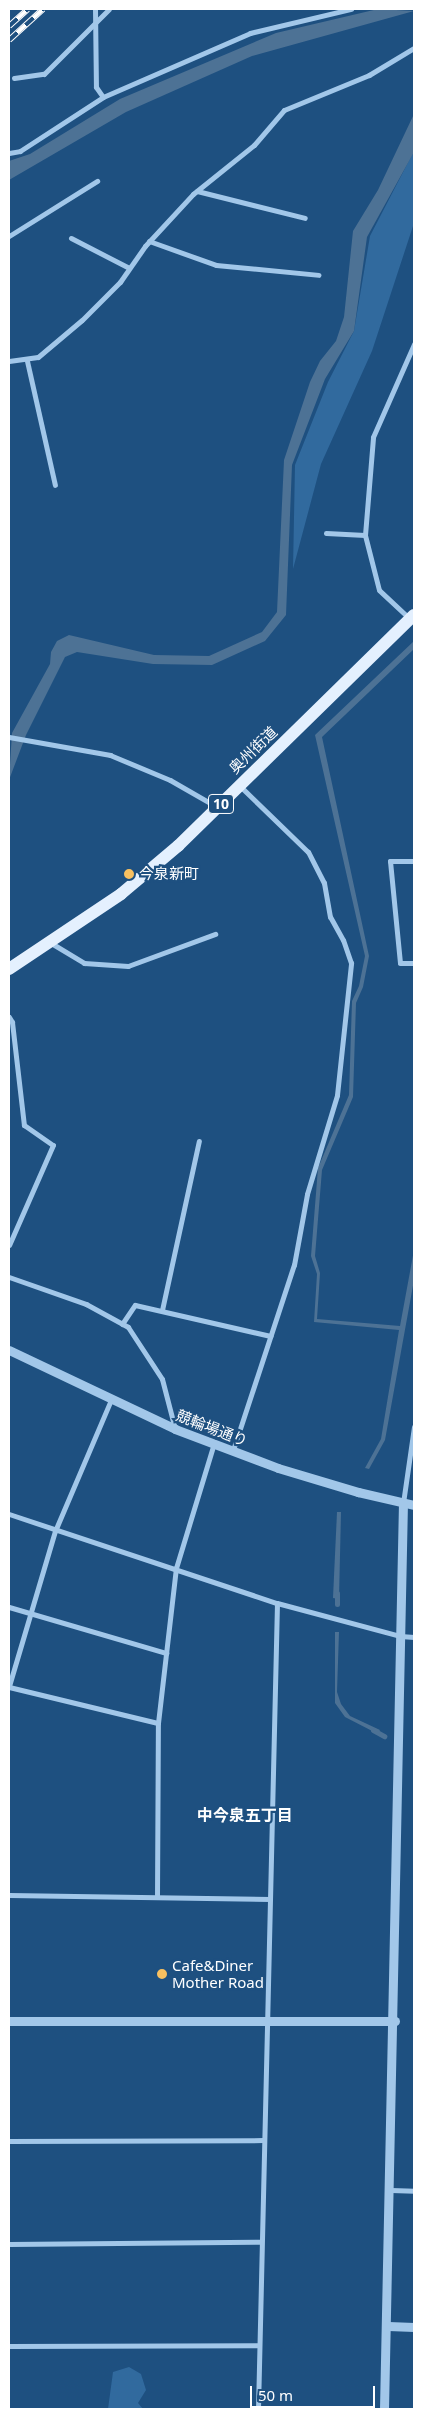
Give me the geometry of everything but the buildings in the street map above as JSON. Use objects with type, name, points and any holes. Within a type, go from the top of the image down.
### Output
[{"type":"main road","name":"奥州街道","points":[[9,969],[121,894],[218,807],[412,617]]},
{"type":"street","points":[[95,9],[96,87],[103,97]]},
{"type":"street","points":[[14,78],[44,74],[109,9]]},
{"type":"street","points":[[9,154],[20,151],[103,97],[250,33],[348,9]]},
{"type":"street","points":[[9,361],[27,361],[38,357],[82,320],[130,268],[149,241],[197,191],[254,145],[284,110],[369,75],[414,48]]},
{"type":"street","points":[[9,236],[97,181]]},
{"type":"street","points":[[197,191],[305,218]]},
{"type":"street","points":[[71,238],[130,268]]},
{"type":"street","points":[[149,241],[216,265],[319,275]]},
{"type":"street","points":[[412,617],[379,590],[365,535],[373,438],[414,344]]},
{"type":"street","points":[[27,361],[55,486]]},
{"type":"street","points":[[326,533],[365,535]]},
{"type":"street","points":[[9,737],[110,755],[170,780],[218,807]]},
{"type":"street","points":[[233,1450],[294,1266],[307,1194],[337,1096],[350,963],[343,940],[330,917],[324,883],[308,852],[240,785]]},
{"type":"street","points":[[414,861],[390,861],[400,963],[414,962]]},
{"type":"street","points":[[50,942],[84,963],[128,966],[215,934]]},
{"type":"street","points":[[9,1017],[12,1022],[24,1125],[53,1145],[9,1245]]},
{"type":"street","points":[[162,1310],[199,1141]]},
{"type":"street","points":[[9,1277],[86,1304],[128,1327],[162,1379],[175,1429]]},
{"type":"street","points":[[122,1324],[135,1305],[270,1336]]},
{"type":"street","name":"競輪場通り","points":[[9,1350],[175,1429],[318,1480],[414,1505]]},
{"type":"street","points":[[111,1400],[55,1530],[28,1614],[9,1686],[158,1723]]},
{"type":"street","points":[[384,2409],[388,2326],[395,2021],[403,1503],[414,1427]]},
{"type":"street","points":[[157,1897],[158,1723],[176,1568],[214,1443]]},
{"type":"street","points":[[9,1514],[277,1603],[400,1636],[414,1637]]},
{"type":"street","points":[[258,2409],[277,1603]]},
{"type":"street","points":[[9,1607],[166,1653]]},
{"type":"street","points":[[9,1895],[270,1899]]},
{"type":"street","points":[[9,2021],[395,2021]]},
{"type":"street","points":[[9,2141],[263,2140]]},
{"type":"street","points":[[391,2190],[414,2191]]},
{"type":"street","points":[[9,2244],[261,2242]]},
{"type":"street","points":[[388,2326],[414,2327]]},
{"type":"street","points":[[9,2346],[259,2345]]},
{"type":"shaded area","points":[[378,9],[414,11],[252,56],[126,112],[9,180],[9,161],[30,154],[120,99],[276,33]]},
{"type":"shaded area","points":[[414,114],[414,152],[367,237],[354,331],[325,379],[292,465],[286,615],[265,641],[212,665],[153,664],[77,652],[65,657],[26,735],[9,780],[12,733],[50,664],[51,652],[57,641],[69,635],[154,655],[209,656],[262,632],[277,612],[284,460],[310,382],[320,361],[336,341],[344,317],[353,231],[378,190]]},
{"type":"shaded area","points":[[414,151],[414,223],[372,351],[321,464],[293,569],[295,465],[328,382],[354,331],[370,236]]},
{"type":"shaded area","points":[[414,641],[414,649],[322,737],[369,956],[363,987],[356,1003],[353,1097],[322,1170],[315,1256],[320,1273],[317,1319],[400,1326],[414,1250],[414,1280],[385,1440],[369,1469],[365,1468],[381,1439],[399,1330],[314,1322],[317,1274],[311,1256],[318,1168],[349,1095],[352,1001],[359,986],[365,956],[315,735]]},
{"type":"shaded area","points":[[337,1512],[341,1512],[339,1599],[333,1598]]},
{"type":"shaded area","points":[[335,1632],[339,1632],[337,1692],[341,1704],[350,1716],[380,1730],[378,1734],[345,1717],[335,1703]]},
{"type":"shaded area","points":[[129,2367],[141,2374],[146,2390],[138,2403],[143,2409],[108,2409],[113,2372]]},
{"type":"waterway","points":[[337,1593],[337,1604]]},
{"type":"waterway","points":[[373,1730],[384,1736]]},
{"type":"railway","points":[[9,26],[28,9]]},
{"type":"railway","points":[[9,40],[43,9]]},
{"type":"place","name":"今泉新町","points":[[129,874]]},
{"type":"place","name":"Cafe&Diner Mother Road","points":[[162,1974]]},
{"type":"district","name":"中今泉五丁目","points":[[245,1815]]}]
